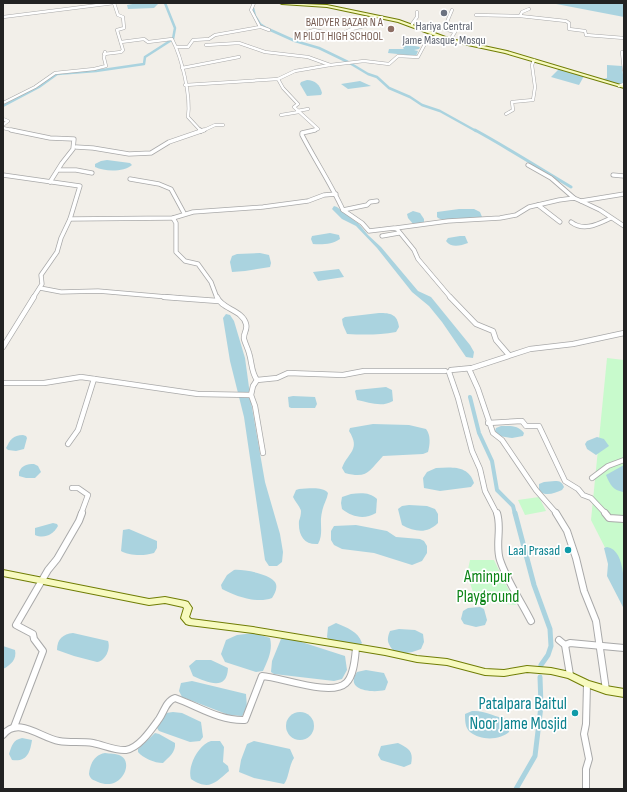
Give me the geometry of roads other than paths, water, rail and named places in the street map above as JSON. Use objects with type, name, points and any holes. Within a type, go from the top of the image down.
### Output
[{"type":"main road","points":[[282,3],[318,4],[412,24],[417,28],[450,40],[506,52],[624,87]]},
{"type":"main road","points":[[3,572],[41,582],[149,602],[165,600],[185,604],[188,608],[186,618],[189,622],[253,630],[385,652],[417,659],[447,662],[485,672],[504,673],[527,669],[570,675],[587,684],[606,690],[624,693]]},
{"type":"street","points":[[3,17],[114,3],[118,15],[123,17],[124,28],[117,30],[123,50],[122,52],[104,53],[106,66],[94,69],[55,73],[34,87],[3,103]]},
{"type":"street","points":[[254,3],[251,10],[256,23],[269,30]]},
{"type":"street","points":[[520,16],[525,9],[529,9]]},
{"type":"street","points":[[450,40],[455,32],[444,29],[452,10]]},
{"type":"street","points":[[412,24],[417,17],[417,12]]},
{"type":"street","points":[[476,14],[520,16],[566,21],[569,23],[569,29],[585,31],[586,34],[624,38]]},
{"type":"street","points":[[304,34],[314,30],[338,35],[352,28],[368,25],[382,17]]},
{"type":"street","points":[[176,47],[188,47],[193,40],[209,39],[215,35],[261,27]]},
{"type":"street","points":[[185,85],[278,78],[282,74],[290,72],[350,62],[364,61],[391,64],[398,56],[418,57],[426,42],[437,36]]},
{"type":"street","points":[[121,42],[144,38],[148,42],[173,40],[182,68],[190,108],[189,119],[201,131]]},
{"type":"street","points":[[206,45],[239,43],[265,52],[308,57],[330,65]]},
{"type":"street","points":[[624,52],[622,52],[622,59],[624,70]]},
{"type":"street","points":[[182,68],[238,57]]},
{"type":"street","points":[[506,114],[513,110],[512,102],[533,100],[535,87],[532,65],[534,60]]},
{"type":"street","points":[[278,78],[283,88],[298,104],[294,107],[318,129],[302,133],[302,135],[336,194],[342,210],[362,223],[368,231],[500,218],[516,215],[529,207],[574,198]]},
{"type":"street","points":[[619,86],[624,84]]},
{"type":"street","points":[[281,115],[308,109]]},
{"type":"street","points":[[3,119],[8,121],[3,125]]},
{"type":"street","points":[[76,147],[129,154],[151,153],[169,142],[215,125],[223,125]]},
{"type":"street","points":[[3,128],[50,138],[73,138],[76,147]]},
{"type":"street","points":[[50,182],[59,170],[61,164],[76,147]]},
{"type":"street","points":[[528,165],[551,178],[574,198],[600,210],[624,226]]},
{"type":"street","points":[[59,170],[76,170],[92,174]]},
{"type":"street","points":[[3,175],[80,186],[70,219],[61,238],[57,252],[41,275],[42,284],[3,347]]},
{"type":"street","points":[[613,175],[624,176]]},
{"type":"street","points":[[130,179],[159,184],[171,189],[184,214]]},
{"type":"street","points":[[70,219],[173,218],[184,214],[308,201],[324,195],[336,194]]},
{"type":"street","points":[[581,201],[624,194]]},
{"type":"street","points":[[342,210],[367,205],[370,202],[377,201]]},
{"type":"street","points":[[538,205],[560,222]]},
{"type":"street","points":[[173,218],[176,223],[176,252],[185,261],[198,264],[211,282],[218,301]]},
{"type":"street","points":[[571,222],[575,226],[580,227],[601,223],[611,218]]},
{"type":"street","points":[[396,228],[414,250],[418,259],[457,306],[476,324],[493,331],[496,340],[509,355]]},
{"type":"street","points":[[382,236],[399,233]]},
{"type":"street","points":[[40,288],[61,292],[98,291],[141,296],[218,301],[236,312],[246,322],[247,330],[244,339],[250,355],[254,376],[258,380]]},
{"type":"street","points":[[258,380],[277,378],[288,373],[343,374],[364,371],[448,371],[469,369],[530,349],[573,344],[624,333]]},
{"type":"street","points":[[469,369],[478,389],[488,423],[493,433],[502,440],[536,490],[554,510],[565,526],[576,558],[584,591],[596,621],[600,638],[599,646],[606,690]]},
{"type":"street","points":[[448,371],[458,398],[472,451],[480,469],[485,490],[495,508],[500,522],[498,546],[500,559],[531,621]]},
{"type":"street","points":[[3,383],[44,383],[77,376],[86,376],[94,379],[198,394],[250,395]]},
{"type":"street","points":[[68,444],[74,437],[82,420],[89,391],[94,379]]},
{"type":"street","points":[[258,380],[250,395],[255,406],[263,453]]},
{"type":"street","points":[[488,423],[522,421],[526,426],[539,426],[565,481],[578,489],[583,495],[591,498],[609,518],[624,519]]},
{"type":"street","points":[[592,478],[608,466],[624,460]]},
{"type":"street","points":[[14,727],[43,651],[34,639],[33,634],[16,625],[79,521],[88,495],[86,492],[78,488],[72,488]]},
{"type":"street","points":[[559,640],[565,645],[570,675]]},
{"type":"street","points":[[565,645],[570,643],[624,648]]},
{"type":"street","points":[[3,735],[7,730],[14,727],[24,728],[58,741],[92,743],[125,750],[136,746],[158,720],[170,700],[175,698],[227,720],[245,720],[254,698],[258,682],[262,676],[313,686],[332,688],[342,687],[348,682],[354,664],[356,648]]},
{"type":"street","points":[[586,789],[586,769],[589,759],[584,734],[586,724],[587,684]]},
{"type":"water","points":[[138,3],[158,4],[154,8],[128,9],[127,5]]},
{"type":"water","points":[[551,3],[624,3],[624,17]]},
{"type":"water","points":[[405,44],[420,47],[419,49],[414,50],[418,51],[416,56],[388,53],[389,49],[404,49],[401,45]]},
{"type":"water","points":[[607,65],[622,66],[624,83],[619,85],[603,79],[607,78]]},
{"type":"water","points":[[559,69],[584,76],[579,85],[551,77]]},
{"type":"water","points":[[307,80],[318,85],[322,93],[321,95],[307,96],[300,84],[301,82]]},
{"type":"water","points":[[360,81],[371,86],[348,89],[341,84]]},
{"type":"water","points":[[107,160],[130,163],[132,165],[119,170],[104,170],[95,167],[95,164]]},
{"type":"water","points":[[334,206],[359,224],[381,247],[418,291],[431,297],[470,345],[474,352],[473,358],[466,357],[429,306],[412,292],[377,248],[356,226],[342,219],[332,209]]},
{"type":"water","points":[[459,209],[474,209],[480,212],[482,217],[452,221],[437,217],[437,212]]},
{"type":"water","points":[[413,211],[420,213],[424,219],[424,223],[414,225],[408,218],[407,214]]},
{"type":"water","points":[[330,233],[339,235],[340,239],[327,244],[313,244],[311,239],[312,236]]},
{"type":"water","points":[[465,236],[468,243],[453,246],[446,241],[448,238]]},
{"type":"water","points":[[260,253],[269,255],[271,263],[270,267],[232,272],[230,262],[232,256],[237,254]]},
{"type":"water","points":[[339,269],[344,277],[318,281],[313,272]]},
{"type":"water","points":[[379,313],[393,315],[397,319],[399,327],[396,332],[384,334],[347,334],[342,319],[345,317]]},
{"type":"water","points":[[226,314],[230,315],[234,321],[245,358],[265,482],[280,534],[283,552],[282,562],[277,566],[269,566],[265,560],[244,417],[230,361],[223,318]]},
{"type":"water","points":[[386,387],[392,390],[393,401],[384,404],[375,404],[357,400],[356,390]]},
{"type":"water","points":[[288,397],[315,397],[317,404],[315,408],[291,408],[289,407]]},
{"type":"water","points":[[373,424],[409,425],[426,429],[430,440],[428,452],[423,454],[383,456],[371,470],[363,474],[353,475],[345,473],[342,468],[354,447],[349,431],[350,428]]},
{"type":"water","points":[[501,426],[516,427],[522,430],[524,433],[523,436],[512,438],[499,436],[495,431],[496,428]]},
{"type":"water","points":[[23,435],[27,438],[24,449],[16,451],[8,450],[6,448],[12,438]]},
{"type":"water","points":[[597,437],[604,439],[609,446],[596,455],[587,449],[585,444],[587,441]]},
{"type":"water","points":[[34,464],[38,466],[41,472],[35,478],[19,476],[19,472],[23,466]]},
{"type":"water","points":[[624,465],[623,492],[612,486],[606,475]]},
{"type":"water","points":[[436,468],[459,468],[464,470],[472,477],[474,483],[471,487],[440,491],[424,488],[423,478],[427,472]]},
{"type":"water","points":[[555,481],[562,484],[564,487],[562,490],[548,494],[539,491],[539,484]]},
{"type":"water","points":[[322,489],[328,493],[322,512],[321,536],[318,544],[309,543],[301,535],[299,521],[301,511],[293,497],[296,490]]},
{"type":"water","points":[[358,493],[371,495],[377,499],[376,513],[358,517],[342,509],[342,497]]},
{"type":"water","points":[[402,506],[427,506],[435,509],[438,514],[438,523],[430,529],[421,531],[402,525],[398,509]]},
{"type":"water","points":[[53,523],[57,524],[58,526],[51,534],[42,537],[35,535],[35,528]]},
{"type":"water","points":[[356,525],[387,531],[396,537],[420,539],[424,541],[427,546],[427,553],[422,561],[412,565],[374,553],[342,549],[334,545],[331,540],[331,531],[334,526]]},
{"type":"water","points":[[129,529],[157,541],[157,548],[154,553],[137,555],[124,553],[121,551],[123,530]]},
{"type":"water","points":[[607,547],[613,550],[621,563],[624,583],[624,609],[607,576],[608,564],[604,548]]},
{"type":"water","points":[[234,570],[256,572],[271,578],[276,585],[272,598],[266,600],[253,600],[240,597],[222,589],[221,585],[227,575]]},
{"type":"water","points":[[480,607],[484,609],[487,620],[485,625],[476,627],[464,624],[461,619],[463,611],[468,608]]},
{"type":"water","points":[[336,623],[355,633],[362,643],[357,648],[330,642],[327,637],[328,627]]},
{"type":"water","points":[[399,629],[415,630],[423,634],[424,642],[421,649],[403,653],[395,651],[389,644],[388,638],[390,631]]},
{"type":"water","points":[[73,633],[108,641],[109,648],[105,657],[97,662],[57,650],[59,640],[66,635]]},
{"type":"water","points":[[254,633],[270,638],[271,642],[268,659],[263,671],[256,672],[225,662],[221,654],[226,640],[237,635]]},
{"type":"water","points":[[289,638],[345,656],[347,670],[342,679],[334,681],[274,674],[271,672],[272,661],[281,639]]},
{"type":"water","points":[[3,646],[15,650],[15,656],[9,666],[3,669]]},
{"type":"water","points":[[196,660],[211,660],[228,668],[227,675],[220,683],[204,681],[193,676],[189,666]]},
{"type":"water","points":[[366,670],[384,673],[388,682],[385,690],[367,691],[357,687],[354,683],[354,678],[357,672]]},
{"type":"water","points":[[192,681],[246,694],[247,708],[242,716],[229,715],[182,697],[179,691],[181,683]]},
{"type":"water","points":[[472,711],[507,719],[510,726],[509,732],[496,738],[485,738],[474,735],[468,730],[465,721],[465,714]]},
{"type":"water","points":[[300,712],[310,716],[314,726],[310,736],[300,740],[290,736],[286,726],[290,716]]},
{"type":"water","points":[[166,713],[182,713],[201,722],[203,737],[200,741],[190,742],[159,731],[157,728],[160,720]]},
{"type":"water","points":[[155,733],[175,743],[173,752],[163,763],[149,760],[138,752],[138,749]]},
{"type":"water","points":[[22,738],[32,740],[29,753],[21,760],[12,760],[9,754],[12,746],[17,740]]},
{"type":"water","points":[[211,741],[220,741],[224,747],[223,762],[228,766],[229,771],[212,784],[207,785],[197,783],[191,779],[190,774],[192,763],[202,747]]},
{"type":"water","points":[[254,741],[290,749],[294,758],[284,784],[254,778],[239,772],[241,760],[247,744]]},
{"type":"water","points":[[398,743],[407,748],[412,756],[411,764],[404,767],[381,760],[378,755],[381,746]]},
{"type":"water","points":[[105,753],[121,756],[125,760],[126,770],[119,780],[113,783],[106,784],[98,782],[92,779],[89,774],[93,760]]},
{"type":"waterway","points":[[3,106],[39,87],[57,74],[96,71],[144,64],[145,57],[173,39],[175,28],[165,3]]},
{"type":"waterway","points":[[253,8],[255,16],[260,24],[266,28],[295,41],[319,48],[348,62],[368,74],[377,77],[389,88],[410,97],[422,105],[440,111],[476,131]]},
{"type":"waterway","points":[[475,130],[571,187]]},
{"type":"waterway","points":[[470,397],[479,433],[492,461],[497,490],[513,506],[515,514]]},
{"type":"waterway","points":[[515,513],[534,585],[550,629],[551,646],[548,655],[541,665]]},
{"type":"waterway","points":[[516,789],[535,756],[541,706],[540,677]]},
{"type":"place","name":"Hariya Central Jame Masque, Mosqu","points":[[444,13]]},
{"type":"place","name":"BAIDYER BAZAR N A M PILOT HIGH SCHOOL","points":[[391,29]]},
{"type":"place","name":"Laal Prasad","points":[[568,550]]},
{"type":"place","name":"Patalpara Baitul Noor Jame Mosjid","points":[[575,713]]},
{"type":"park label","name":"Aminpur Playground","points":[[488,586]]}]
